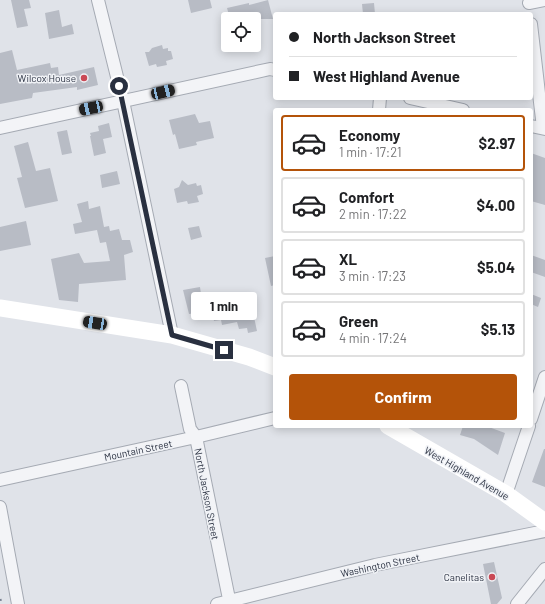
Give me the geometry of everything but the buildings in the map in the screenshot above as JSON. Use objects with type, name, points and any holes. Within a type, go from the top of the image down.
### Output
[{"type":"main road","points":[[0,308],[172,335],[249,357],[273,366]]},
{"type":"main road","name":"West Highland Avenue","points":[[391,428],[506,494],[545,522]]},
{"type":"street","points":[[98,0],[123,101],[172,335]]},
{"type":"street","points":[[529,6],[544,0]]},
{"type":"street","points":[[533,40],[544,128],[533,126]]},
{"type":"street","points":[[0,128],[270,69],[273,70]]},
{"type":"street","points":[[419,100],[454,108]]},
{"type":"street","points":[[533,413],[545,377]]},
{"type":"street","name":"North Jackson Street","points":[[180,386],[190,428],[196,437],[230,602]]},
{"type":"street","name":"Mountain Street","points":[[0,480],[273,418]]},
{"type":"street","points":[[506,494],[528,428]]},
{"type":"street","points":[[0,507],[18,604]]},
{"type":"street","name":"Washington Street","points":[[217,604],[375,565],[545,531]]},
{"type":"street","points":[[517,604],[545,569]]},
{"type":"railway","points":[[0,599],[1,604]]},
{"type":"place","name":"Wilcox House","points":[[84,78]]},
{"type":"place","name":"Canelitas","points":[[492,577]]},
{"type":"route","points":[[119,86],[172,335],[224,350]]}]
